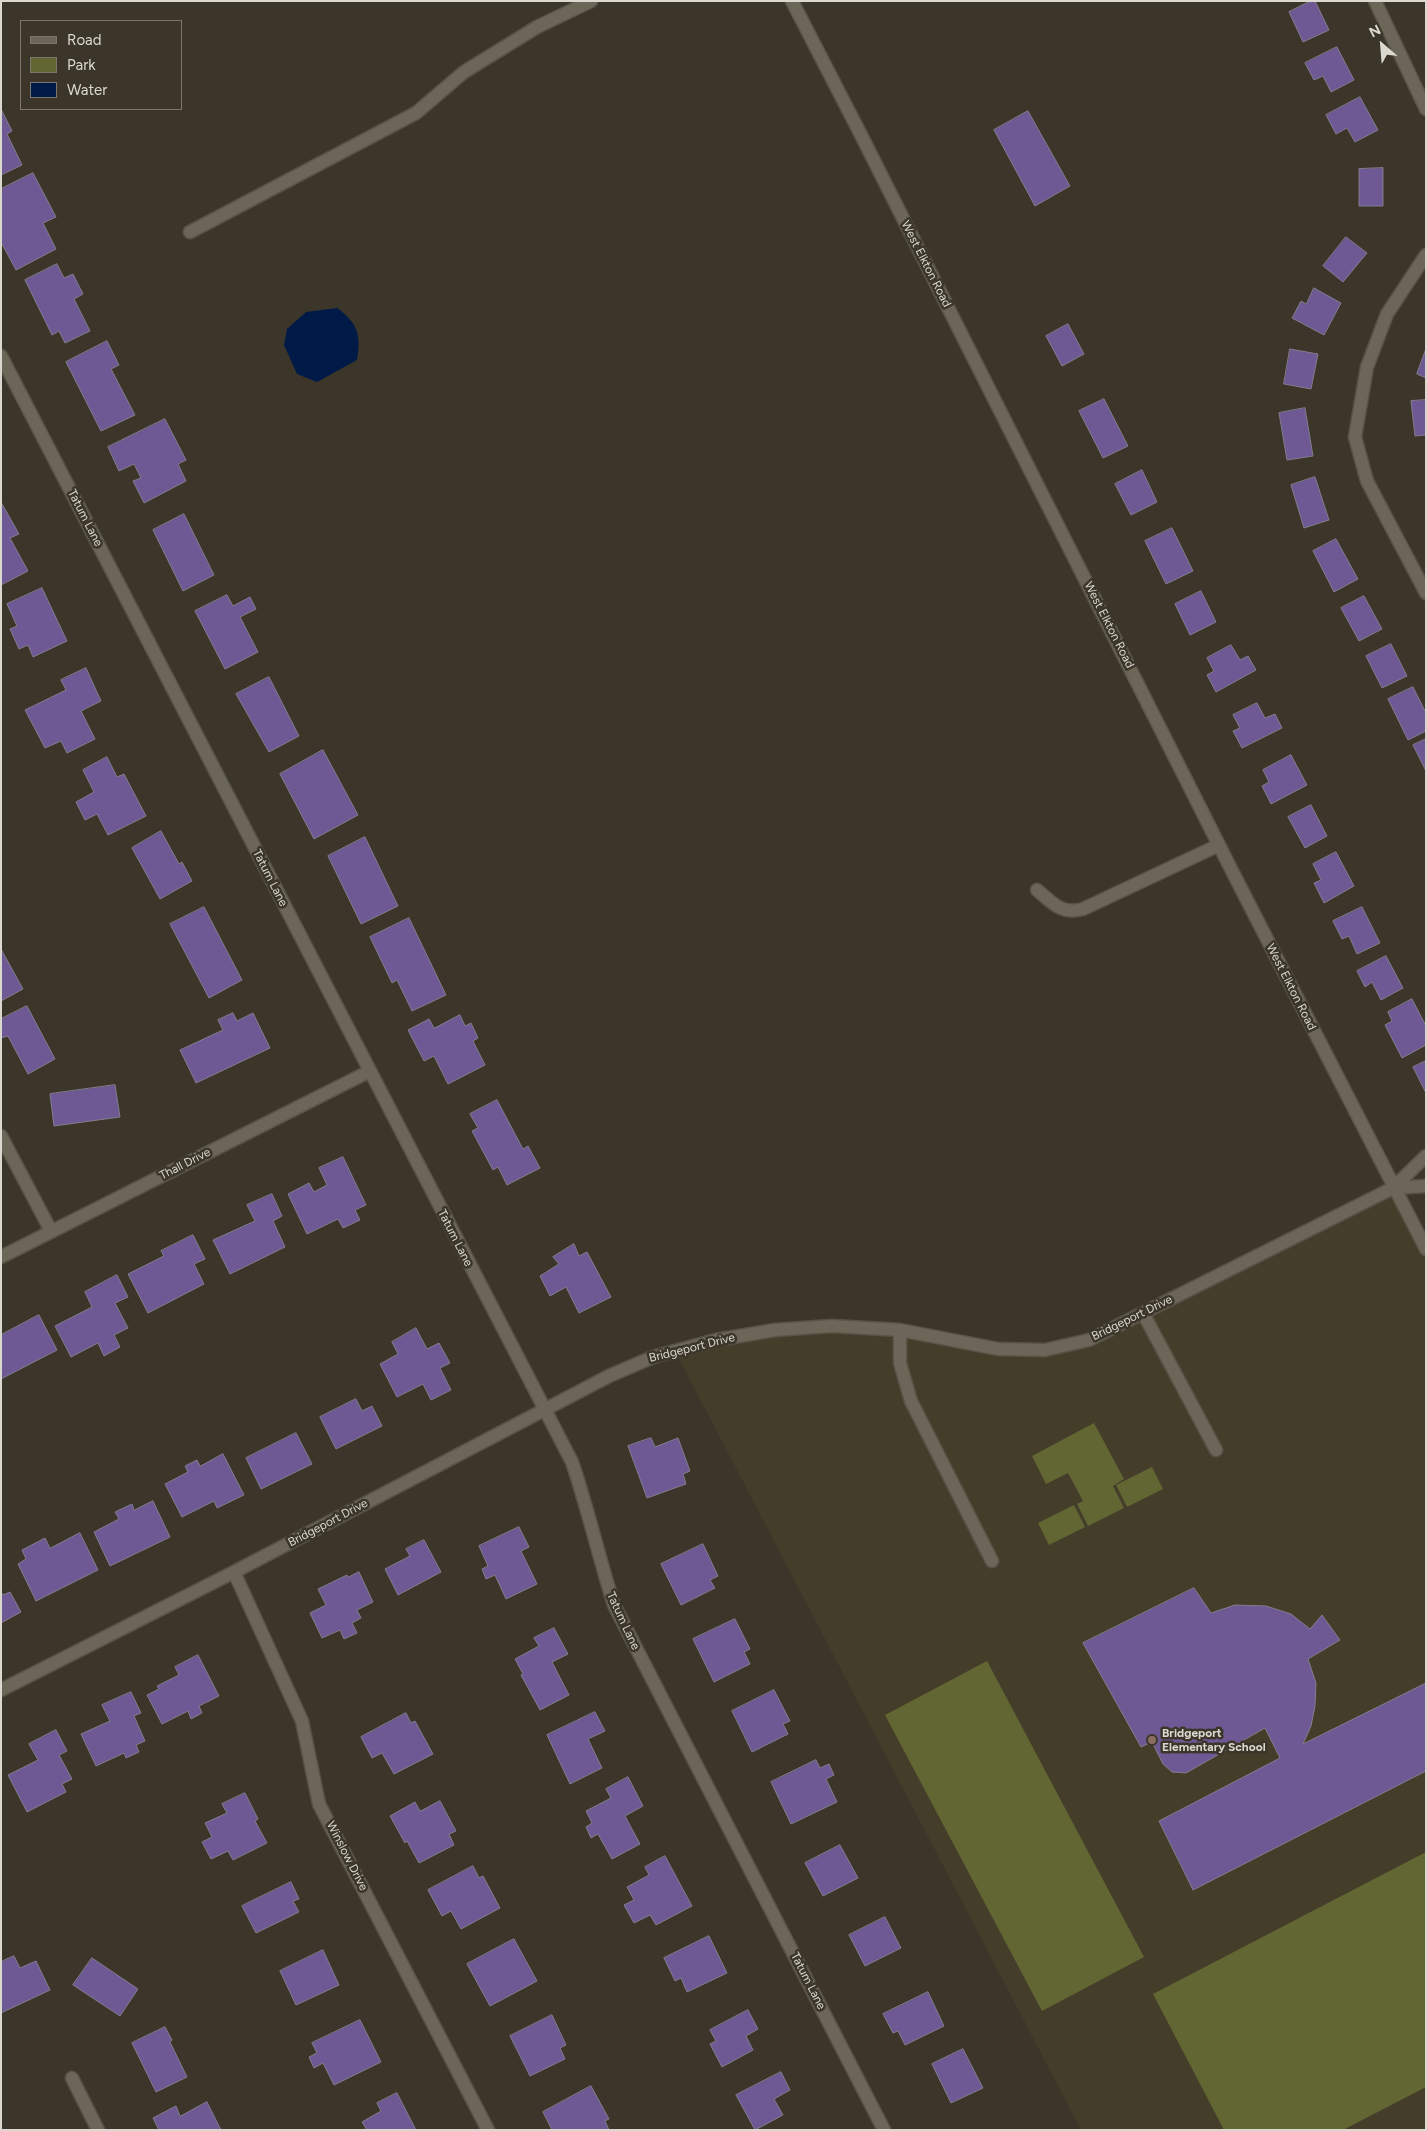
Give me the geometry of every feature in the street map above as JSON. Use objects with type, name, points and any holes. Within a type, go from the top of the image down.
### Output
[{"type":"street","points":[[190,232],[416,113],[464,72],[537,27],[591,1]]},
{"type":"street","name":"West Elkton Road","points":[[792,1],[860,131],[1393,1188],[1426,1249]]},
{"type":"street","points":[[1375,1],[1426,109]]},
{"type":"street","points":[[1426,255],[1387,314],[1367,367],[1355,437],[1368,481],[1426,593]]},
{"type":"street","name":"Tatum Lane","points":[[1,356],[572,1462],[614,1606],[884,2130]]},
{"type":"street","points":[[1037,890],[1061,910],[1072,912],[1083,909],[1219,845]]},
{"type":"street","name":"Thall Drive","points":[[1,1257],[370,1071]]},
{"type":"street","points":[[1,1136],[51,1231]]},
{"type":"street","points":[[1393,1188],[1426,1156]]},
{"type":"street","points":[[1393,1188],[1426,1186]]},
{"type":"street","name":"Bridgeport Drive","points":[[1,1690],[234,1572],[609,1376],[653,1357],[716,1340],[775,1330],[832,1326],[900,1330],[998,1349],[1044,1350],[1089,1340],[1393,1188]]},
{"type":"street","points":[[1143,1313],[1216,1450]]},
{"type":"street","points":[[900,1330],[900,1363],[911,1401],[992,1561]]},
{"type":"street","name":"Winslow Drive","points":[[234,1572],[302,1721],[320,1804],[488,2130]]},
{"type":"street","points":[[72,2078],[98,2130]]},
{"type":"shaded area","name":"Bridgeport Elementary School","points":[[1393,1188],[1426,1250],[1426,2130],[1081,2130],[675,1351],[832,1326],[998,1349],[1089,1340]]},
{"type":"green space","points":[[1094,1423],[1124,1479],[1113,1486],[1124,1508],[1088,1526],[1077,1504],[1083,1501],[1068,1473],[1046,1484],[1032,1456]]},
{"type":"green space","points":[[1152,1467],[1163,1489],[1127,1507],[1116,1485]]},
{"type":"green space","points":[[1074,1505],[1085,1527],[1049,1545],[1038,1523]]},
{"type":"green space","points":[[987,1661],[1144,1957],[1042,2011],[885,1715]]},
{"type":"green space","points":[[1426,1852],[1426,2087],[1343,2130],[1224,2130],[1153,1994]]},
{"type":"water","points":[[337,308],[354,324],[359,343],[357,360],[317,382],[297,374],[284,345],[287,329],[306,312]]},
{"type":"building","points":[[1311,1],[1315,1],[1329,30],[1303,42],[1289,12]]},
{"type":"building","points":[[1337,47],[1354,80],[1331,92],[1323,76],[1314,80],[1305,63]]},
{"type":"building","points":[[1360,97],[1378,130],[1355,142],[1347,128],[1336,134],[1326,115]]},
{"type":"building","points":[[1,109],[12,131],[7,134],[22,165],[1,175]]},
{"type":"building","points":[[1028,111],[1070,186],[1035,206],[994,130]]},
{"type":"building","points":[[1383,168],[1383,206],[1359,206],[1359,169]]},
{"type":"building","points":[[33,173],[56,217],[43,223],[56,249],[16,270],[1,242],[1,189]]},
{"type":"building","points":[[1346,237],[1367,253],[1343,282],[1323,266]]},
{"type":"building","points":[[57,264],[64,278],[73,274],[83,294],[74,299],[90,331],[65,343],[59,331],[52,335],[25,280]]},
{"type":"building","points":[[1314,288],[1341,303],[1324,335],[1292,318],[1301,301],[1306,304]]},
{"type":"building","points":[[1068,324],[1084,354],[1062,366],[1046,336]]},
{"type":"building","points":[[107,341],[119,365],[111,369],[135,415],[101,431],[66,362]]},
{"type":"building","points":[[1290,349],[1318,354],[1311,389],[1284,384]]},
{"type":"building","points":[[1426,349],[1426,378],[1417,374]]},
{"type":"building","points":[[1104,399],[1128,446],[1103,458],[1079,411]]},
{"type":"building","points":[[1426,400],[1426,435],[1415,436],[1411,401]]},
{"type":"building","points":[[1305,408],[1313,456],[1287,460],[1279,413]]},
{"type":"building","points":[[165,419],[186,460],[178,464],[186,481],[144,503],[133,481],[141,478],[134,464],[119,471],[108,447]]},
{"type":"building","points":[[1142,470],[1157,502],[1131,515],[1115,484]]},
{"type":"building","points":[[1315,477],[1329,520],[1304,528],[1291,485]]},
{"type":"building","points":[[1,502],[19,534],[10,538],[28,571],[1,585]]},
{"type":"building","points":[[184,514],[214,575],[183,591],[153,530]]},
{"type":"building","points":[[1172,528],[1193,571],[1166,584],[1145,541]]},
{"type":"building","points":[[1336,539],[1358,579],[1334,592],[1313,551]]},
{"type":"building","points":[[42,588],[67,641],[33,657],[28,645],[19,649],[10,629],[17,626],[7,604]]},
{"type":"building","points":[[1201,591],[1216,622],[1190,635],[1175,604]]},
{"type":"building","points":[[227,595],[233,606],[250,597],[256,609],[240,617],[258,652],[225,669],[195,611]]},
{"type":"building","points":[[1364,596],[1382,629],[1359,641],[1341,608]]},
{"type":"building","points":[[1391,644],[1407,676],[1382,688],[1366,656]]},
{"type":"building","points":[[1231,645],[1240,660],[1248,656],[1256,670],[1216,692],[1207,675],[1214,671],[1207,658]]},
{"type":"building","points":[[86,668],[101,701],[81,711],[95,739],[67,753],[61,741],[45,748],[25,710],[66,690],[61,680]]},
{"type":"building","points":[[269,677],[299,736],[269,752],[236,694]]},
{"type":"building","points":[[1413,687],[1426,713],[1426,731],[1408,740],[1388,699]]},
{"type":"building","points":[[1257,703],[1265,718],[1275,714],[1282,728],[1242,748],[1233,731],[1240,728],[1233,715]]},
{"type":"building","points":[[1426,739],[1426,771],[1413,745]]},
{"type":"building","points":[[323,750],[358,815],[314,839],[280,774]]},
{"type":"building","points":[[1291,755],[1307,785],[1271,804],[1262,786],[1269,782],[1263,770]]},
{"type":"building","points":[[107,757],[117,777],[124,774],[146,816],[108,835],[97,814],[85,820],[76,802],[94,792],[83,770]]},
{"type":"building","points":[[1311,805],[1327,836],[1305,848],[1288,817]]},
{"type":"building","points":[[161,831],[179,864],[182,862],[192,881],[160,899],[132,848]]},
{"type":"building","points":[[365,837],[398,906],[361,924],[328,856]]},
{"type":"building","points":[[1336,852],[1354,886],[1324,903],[1314,883],[1321,880],[1313,864]]},
{"type":"building","points":[[204,907],[242,980],[209,998],[170,924]]},
{"type":"building","points":[[1362,907],[1380,943],[1357,954],[1349,936],[1342,939],[1333,921]]},
{"type":"building","points":[[409,918],[446,995],[412,1011],[397,980],[392,983],[370,937]]},
{"type":"building","points":[[1,949],[23,989],[1,1001]]},
{"type":"building","points":[[1386,956],[1403,988],[1381,1000],[1372,982],[1365,987],[1357,971]]},
{"type":"building","points":[[1412,999],[1426,1026],[1426,1045],[1402,1058],[1385,1025],[1392,1021],[1388,1012]]},
{"type":"building","points":[[27,1006],[55,1059],[28,1074],[8,1036],[1,1038],[1,1019]]},
{"type":"building","points":[[233,1013],[237,1021],[253,1013],[270,1048],[196,1083],[180,1050],[223,1030],[218,1020]]},
{"type":"building","points":[[460,1015],[465,1026],[471,1023],[478,1038],[473,1041],[485,1065],[448,1084],[434,1056],[424,1061],[408,1030],[429,1019],[434,1028]]},
{"type":"building","points":[[1426,1061],[1426,1093],[1413,1067]]},
{"type":"building","points":[[115,1085],[120,1117],[54,1126],[50,1094]]},
{"type":"building","points":[[497,1100],[523,1149],[528,1146],[540,1168],[507,1185],[498,1167],[493,1170],[472,1131],[478,1128],[470,1114]]},
{"type":"building","points":[[343,1157],[366,1205],[355,1210],[360,1220],[343,1228],[338,1219],[307,1234],[288,1194],[309,1183],[314,1192],[327,1185],[319,1168]]},
{"type":"building","points":[[272,1194],[282,1216],[273,1221],[285,1247],[230,1274],[213,1240],[255,1221],[247,1205]]},
{"type":"building","points":[[193,1235],[205,1259],[194,1264],[204,1284],[148,1313],[128,1274],[164,1256],[161,1251]]},
{"type":"building","points":[[574,1244],[579,1256],[587,1252],[611,1297],[579,1313],[566,1287],[550,1296],[540,1276],[559,1264],[553,1257]]},
{"type":"building","points":[[117,1275],[128,1297],[115,1303],[128,1328],[114,1335],[120,1347],[104,1356],[98,1343],[71,1357],[55,1326],[92,1307],[85,1292]]},
{"type":"building","points":[[39,1315],[57,1350],[1,1379],[1,1335]]},
{"type":"building","points":[[416,1328],[427,1349],[439,1343],[450,1363],[440,1368],[451,1390],[431,1400],[423,1384],[397,1397],[380,1364],[398,1354],[392,1342]]},
{"type":"building","points":[[356,1399],[362,1411],[372,1406],[382,1426],[336,1449],[320,1417]]},
{"type":"building","points":[[296,1433],[312,1464],[261,1489],[246,1458]]},
{"type":"building","points":[[651,1438],[655,1447],[678,1438],[690,1471],[683,1474],[686,1484],[647,1498],[628,1446]]},
{"type":"building","points":[[223,1454],[244,1495],[217,1508],[214,1501],[182,1517],[165,1484],[188,1472],[185,1466],[197,1460],[200,1466]]},
{"type":"building","points":[[153,1501],[170,1537],[110,1566],[94,1532],[119,1519],[115,1512],[132,1504],[134,1510]]},
{"type":"building","points":[[519,1527],[529,1547],[521,1551],[537,1584],[506,1599],[495,1575],[486,1579],[482,1569],[488,1566],[479,1546]]},
{"type":"building","points":[[80,1533],[98,1570],[36,1601],[18,1564],[26,1559],[22,1550],[45,1538],[50,1548]]},
{"type":"building","points":[[424,1540],[441,1572],[398,1595],[385,1569],[410,1556],[406,1549]]},
{"type":"building","points":[[703,1544],[718,1576],[710,1580],[715,1588],[681,1605],[661,1564]]},
{"type":"building","points":[[359,1572],[373,1602],[357,1610],[361,1618],[352,1623],[357,1633],[344,1639],[340,1630],[322,1638],[310,1613],[326,1605],[318,1589],[347,1575],[348,1577]]},
{"type":"building","points":[[1194,1588],[1211,1613],[1235,1605],[1266,1606],[1291,1614],[1310,1629],[1322,1615],[1340,1640],[1308,1659],[1316,1683],[1315,1706],[1311,1726],[1303,1744],[1426,1683],[1426,1771],[1193,1890],[1159,1821],[1280,1758],[1265,1728],[1186,1773],[1172,1772],[1163,1764],[1152,1742],[1141,1747],[1083,1643]]},
{"type":"building","points":[[1,1592],[3,1595],[10,1592],[21,1612],[1,1623]]},
{"type":"building","points":[[735,1619],[750,1649],[744,1652],[750,1664],[714,1682],[693,1639]]},
{"type":"building","points":[[554,1628],[568,1654],[552,1662],[569,1695],[540,1710],[521,1675],[523,1674],[515,1659],[539,1646],[534,1638]]},
{"type":"building","points":[[198,1655],[219,1696],[199,1706],[202,1713],[191,1719],[188,1711],[162,1724],[147,1695],[159,1689],[157,1686],[179,1675],[175,1667]]},
{"type":"building","points":[[774,1690],[790,1721],[783,1724],[788,1734],[752,1752],[732,1711]]},
{"type":"building","points":[[131,1692],[141,1713],[134,1716],[145,1741],[136,1745],[139,1752],[126,1758],[124,1753],[96,1766],[81,1734],[110,1721],[102,1705]]},
{"type":"building","points":[[595,1712],[605,1731],[588,1739],[602,1768],[570,1784],[547,1735]]},
{"type":"building","points":[[406,1713],[411,1723],[415,1721],[433,1754],[394,1774],[382,1753],[372,1758],[361,1737]]},
{"type":"building","points":[[56,1730],[67,1751],[59,1755],[72,1779],[62,1784],[66,1792],[27,1812],[8,1775],[38,1760],[29,1744]]},
{"type":"building","points":[[816,1760],[820,1768],[829,1764],[834,1775],[826,1779],[837,1802],[791,1824],[771,1782]]},
{"type":"building","points":[[628,1777],[643,1806],[625,1816],[640,1844],[612,1859],[598,1834],[591,1838],[586,1827],[592,1823],[586,1811],[611,1798],[606,1789]]},
{"type":"building","points":[[245,1793],[258,1819],[255,1821],[267,1843],[233,1860],[228,1851],[211,1859],[202,1842],[212,1837],[205,1823],[227,1813],[222,1804]]},
{"type":"building","points":[[440,1801],[456,1831],[449,1834],[454,1845],[419,1863],[390,1816],[415,1802],[420,1811]]},
{"type":"building","points":[[840,1845],[858,1878],[823,1896],[805,1863]]},
{"type":"building","points":[[665,1856],[692,1906],[656,1925],[650,1915],[634,1923],[624,1905],[634,1900],[627,1887],[649,1875],[645,1867]]},
{"type":"building","points":[[473,1866],[479,1878],[483,1876],[500,1908],[461,1929],[451,1911],[442,1916],[428,1890]]},
{"type":"building","points":[[291,1882],[299,1899],[293,1901],[299,1912],[256,1933],[242,1906]]},
{"type":"building","points":[[885,1917],[901,1948],[865,1966],[849,1935]]},
{"type":"building","points":[[709,1936],[727,1973],[687,1992],[681,1978],[675,1981],[664,1958]]},
{"type":"building","points":[[514,1939],[537,1981],[490,2006],[467,1964]]},
{"type":"building","points":[[323,1950],[339,1985],[296,2005],[280,1971]]},
{"type":"building","points":[[14,1956],[20,1968],[36,1961],[50,1990],[1,2013],[1,1962]]},
{"type":"building","points":[[92,1958],[138,1989],[120,2016],[73,1985]]},
{"type":"building","points":[[928,1992],[944,2026],[905,2045],[898,2031],[893,2033],[883,2014]]},
{"type":"building","points":[[748,2010],[758,2029],[746,2036],[753,2050],[722,2067],[710,2044],[716,2041],[710,2030]]},
{"type":"building","points":[[552,2015],[566,2045],[560,2048],[565,2059],[530,2076],[510,2036]]},
{"type":"building","points":[[360,2020],[381,2062],[334,2085],[323,2063],[314,2068],[309,2057],[317,2053],[312,2043]]},
{"type":"building","points":[[165,2027],[187,2077],[156,2092],[132,2043]]},
{"type":"building","points":[[963,2049],[983,2088],[951,2103],[932,2064]]},
{"type":"building","points":[[781,2072],[790,2090],[774,2099],[783,2115],[755,2130],[736,2095]]},
{"type":"building","points":[[591,2086],[609,2119],[605,2121],[609,2130],[552,2130],[543,2112]]},
{"type":"building","points":[[397,2093],[416,2130],[367,2130],[362,2122],[381,2111],[377,2103]]},
{"type":"building","points":[[207,2102],[221,2130],[159,2130],[153,2118],[176,2106],[180,2116]]},
{"type":"place","name":"Bridgeport Elementary School","points":[[1152,1740]]}]
